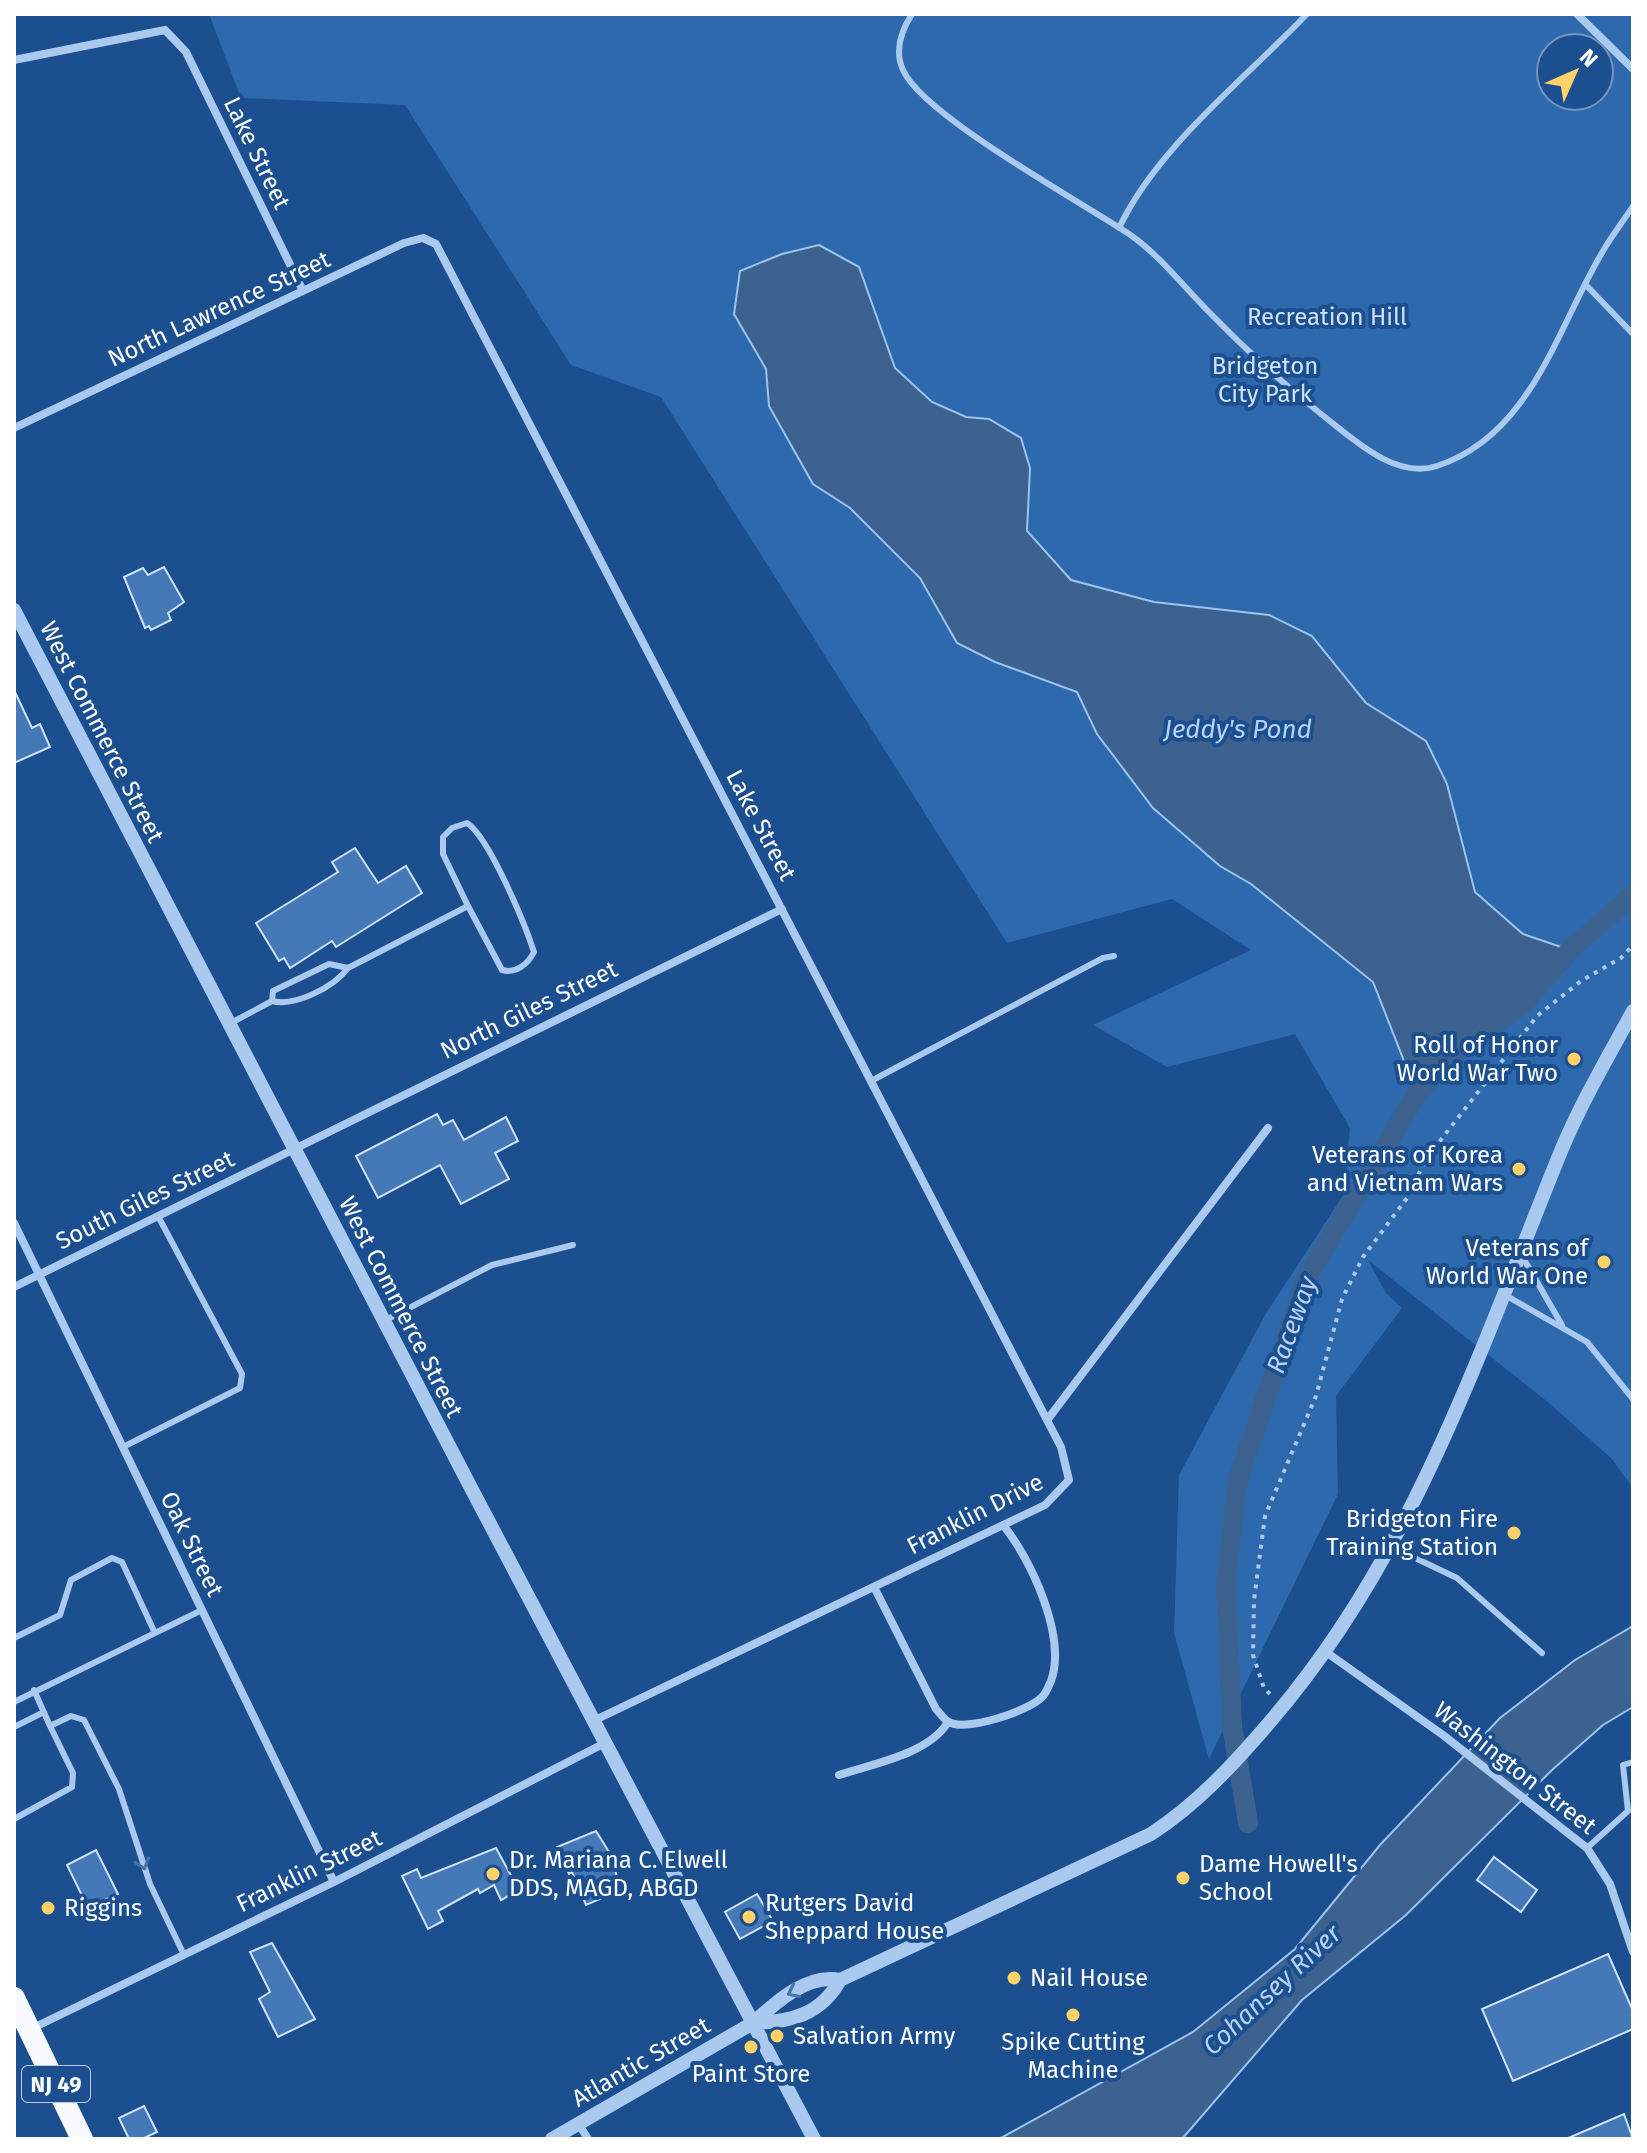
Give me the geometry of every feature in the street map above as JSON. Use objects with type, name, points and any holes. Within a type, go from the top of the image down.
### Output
[{"type":"highway","name":"NJ 49","points":[[14,1998],[82,2139]]},
{"type":"street","points":[[1577,14],[1633,69]]},
{"type":"street","name":"Lake Street","points":[[14,60],[165,30],[172,34],[186,52],[303,291]]},
{"type":"street","name":"North Lawrence Street","points":[[14,428],[416,239],[431,240],[439,249]]},
{"type":"street","name":"Lake Street","points":[[439,249],[1048,1419]]},
{"type":"street","name":"West Commerce Street","points":[[14,610],[814,2139]]},
{"type":"street","name":"North Giles Street","points":[[294,1148],[782,909]]},
{"type":"street","points":[[753,2023],[790,2022],[832,1995],[840,1980],[1151,1834],[1190,1807],[1260,1734],[1326,1652],[1427,1480],[1522,1254],[1563,1147],[1633,1011]]},
{"type":"street","points":[[1048,1419],[1268,1128]]},
{"type":"street","name":"South Giles Street","points":[[14,1287],[294,1148]]},
{"type":"street","name":"Oak Street","points":[[14,1223],[334,1882]]},
{"type":"street","name":"Franklin Drive","points":[[593,1721],[1055,1499],[1069,1480],[1061,1447],[1048,1419]]},
{"type":"street","points":[[874,1587],[936,1709],[948,1722],[969,1727],[1026,1706],[1042,1698],[1050,1682],[1056,1649],[1044,1603],[1021,1553],[1003,1525]]},
{"type":"street","name":"Washington Street","points":[[1326,1652],[1443,1735],[1587,1848],[1605,1874],[1631,1937],[1633,1952]]},
{"type":"street","points":[[839,1775],[921,1745],[942,1733],[948,1722]]},
{"type":"street","name":"Franklin Street","points":[[30,2030],[334,1882],[605,1743]]},
{"type":"street","name":"Atlantic Street","points":[[552,2139],[753,2023],[778,2000],[824,1977],[840,1980]]},
{"type":"street","points":[[578,2123],[588,2139]]},
{"type":"lane","points":[[912,14],[902,29],[898,51],[903,72],[917,88],[953,120],[1151,252],[1275,377],[1383,459],[1410,469],[1436,466],[1474,448],[1504,420],[1539,377],[1605,247],[1633,206]]},
{"type":"lane","points":[[1119,228],[1131,202],[1155,172],[1307,14]]},
{"type":"lane","points":[[1586,285],[1633,334]]},
{"type":"lane","points":[[467,823],[482,839],[526,927],[534,952],[531,958],[518,969],[502,970],[468,906],[443,854],[443,837],[452,828],[467,823]]},
{"type":"lane","points":[[229,1024],[272,1001],[284,1004],[339,981],[348,968],[468,906]]},
{"type":"lane","points":[[871,1081],[1103,958],[1114,956]]},
{"type":"lane","points":[[272,1001],[273,991],[329,964],[348,968]]},
{"type":"lane","points":[[296,980],[304,996]]},
{"type":"lane","points":[[123,1447],[240,1388],[242,1374],[158,1216]]},
{"type":"lane","points":[[384,1321],[492,1265],[573,1245]]},
{"type":"lane","points":[[1522,1254],[1562,1325]]},
{"type":"lane","points":[[1505,1295],[1587,1342],[1633,1399]]},
{"type":"lane","points":[[1390,1546],[1457,1578],[1542,1653]]},
{"type":"lane","points":[[14,1638],[60,1615],[71,1580],[112,1558],[122,1562],[154,1631]]},
{"type":"lane","points":[[15,1697],[202,1610]]},
{"type":"lane","points":[[14,1819],[72,1787],[73,1773],[34,1690]]},
{"type":"lane","points":[[14,1727],[44,1712]]},
{"type":"lane","points":[[50,1726],[71,1716],[84,1720],[119,1789],[150,1884],[184,1955]]},
{"type":"lane","points":[[1587,1848],[1628,1811],[1623,1765],[1633,1762]]},
{"type":"path","points":[[1282,1708],[1264,1688],[1253,1655],[1254,1600],[1265,1516],[1316,1396],[1342,1299],[1363,1257],[1407,1198],[1426,1159],[1537,1016],[1581,981],[1621,958],[1633,945]]},
{"type":"green space","name":"Bridgeton City Park","points":[[209,14],[1633,14],[1633,1488],[1611,1458],[1549,1403],[1368,1260],[1386,1293],[1402,1308],[1336,1396],[1338,1494],[1209,1759],[1174,1633],[1179,1475],[1265,1315],[1344,1194],[1350,1128],[1295,1034],[1167,1067],[1093,1025],[1251,950],[1172,899],[1007,943],[661,397],[571,365],[405,105],[241,98]]},
{"type":"water","name":"Jeddy's Pond","points":[[819,245],[859,267],[895,368],[932,402],[966,417],[989,419],[1021,438],[1030,468],[1027,531],[1071,580],[1154,602],[1269,615],[1312,636],[1366,703],[1426,741],[1447,784],[1475,892],[1523,934],[1570,950],[1524,1003],[1457,1051],[1417,1094],[1373,982],[1251,884],[1220,866],[1153,808],[1097,734],[1077,692],[995,662],[957,643],[920,578],[850,508],[813,484],[769,406],[766,369],[734,314],[740,271],[782,254]]},
{"type":"water","name":"Cohansey River","points":[[1633,1626],[1633,1707],[1603,1725],[1552,1770],[1406,1915],[1302,2000],[1182,2139],[999,2139],[1193,2032],[1295,1949],[1380,1845],[1500,1718],[1575,1660]]},
{"type":"building","points":[[164,567],[184,602],[168,613],[171,620],[151,630],[149,626],[145,628],[124,577],[143,568],[148,575]]},
{"type":"building","points":[[14,690],[32,728],[40,724],[50,747],[14,763]]},
{"type":"building","points":[[355,848],[378,883],[406,866],[422,893],[336,947],[332,941],[290,968],[284,958],[279,961],[256,923],[338,872],[332,862]]},
{"type":"building","points":[[437,1114],[443,1125],[453,1120],[464,1140],[506,1117],[518,1141],[495,1153],[509,1179],[461,1204],[440,1165],[378,1198],[356,1156]]},
{"type":"building","points":[[596,1831],[619,1868],[615,1870],[621,1890],[586,1905],[557,1847]]},
{"type":"building","points":[[496,1848],[519,1890],[501,1900],[494,1885],[480,1893],[478,1889],[438,1911],[443,1921],[428,1929],[402,1876],[417,1869],[421,1878]]},
{"type":"building","points":[[96,1850],[118,1894],[88,1908],[67,1865]]},
{"type":"building","points":[[1494,1857],[1537,1890],[1521,1912],[1477,1880]]},
{"type":"building","name":"Rutgers David Sheppard House","points":[[757,1894],[773,1921],[740,1939],[725,1912]]},
{"type":"building","points":[[272,1943],[315,2019],[278,2037],[259,1999],[270,1992],[250,1952]]},
{"type":"building","points":[[1608,1954],[1633,2011],[1633,2029],[1513,2081],[1482,2009]]},
{"type":"building","points":[[144,2106],[157,2132],[142,2139],[129,2139],[119,2118]]},
{"type":"building","points":[[1624,2114],[1633,2139],[1566,2139]]},
{"type":"waterway","name":"Raceway","points":[[1248,1823],[1232,1726],[1226,1585],[1237,1483],[1306,1279],[1417,1094],[1457,1051],[1524,1003],[1570,950],[1633,895]]},
{"type":"place","name":"Roll of Honor World War Two","points":[[1574,1059]]},
{"type":"place","name":"Veterans of Korea and Vietnam Wars","points":[[1519,1169]]},
{"type":"place","name":"Veterans of World War One","points":[[1604,1262]]},
{"type":"place","name":"Bridgeton Fire Training Station","points":[[1514,1533]]},
{"type":"place","name":"Dr. Mariana C. Elwell DDS, MAGD, ABGD","points":[[493,1874]]},
{"type":"place","name":"Dame Howell's School","points":[[1183,1878]]},
{"type":"place","name":"Riggins","points":[[48,1908]]},
{"type":"place","name":"Rutgers David Sheppard House","points":[[749,1917]]},
{"type":"place","name":"Nail House","points":[[1014,1978]]},
{"type":"place","name":"Spike Cutting Machine","points":[[1073,2015]]},
{"type":"place","name":"Salvation Army","points":[[777,2036]]},
{"type":"place","name":"Paint Store","points":[[751,2047]]},
{"type":"park label","name":"Recreation Hill","points":[[1327,317]]}]
